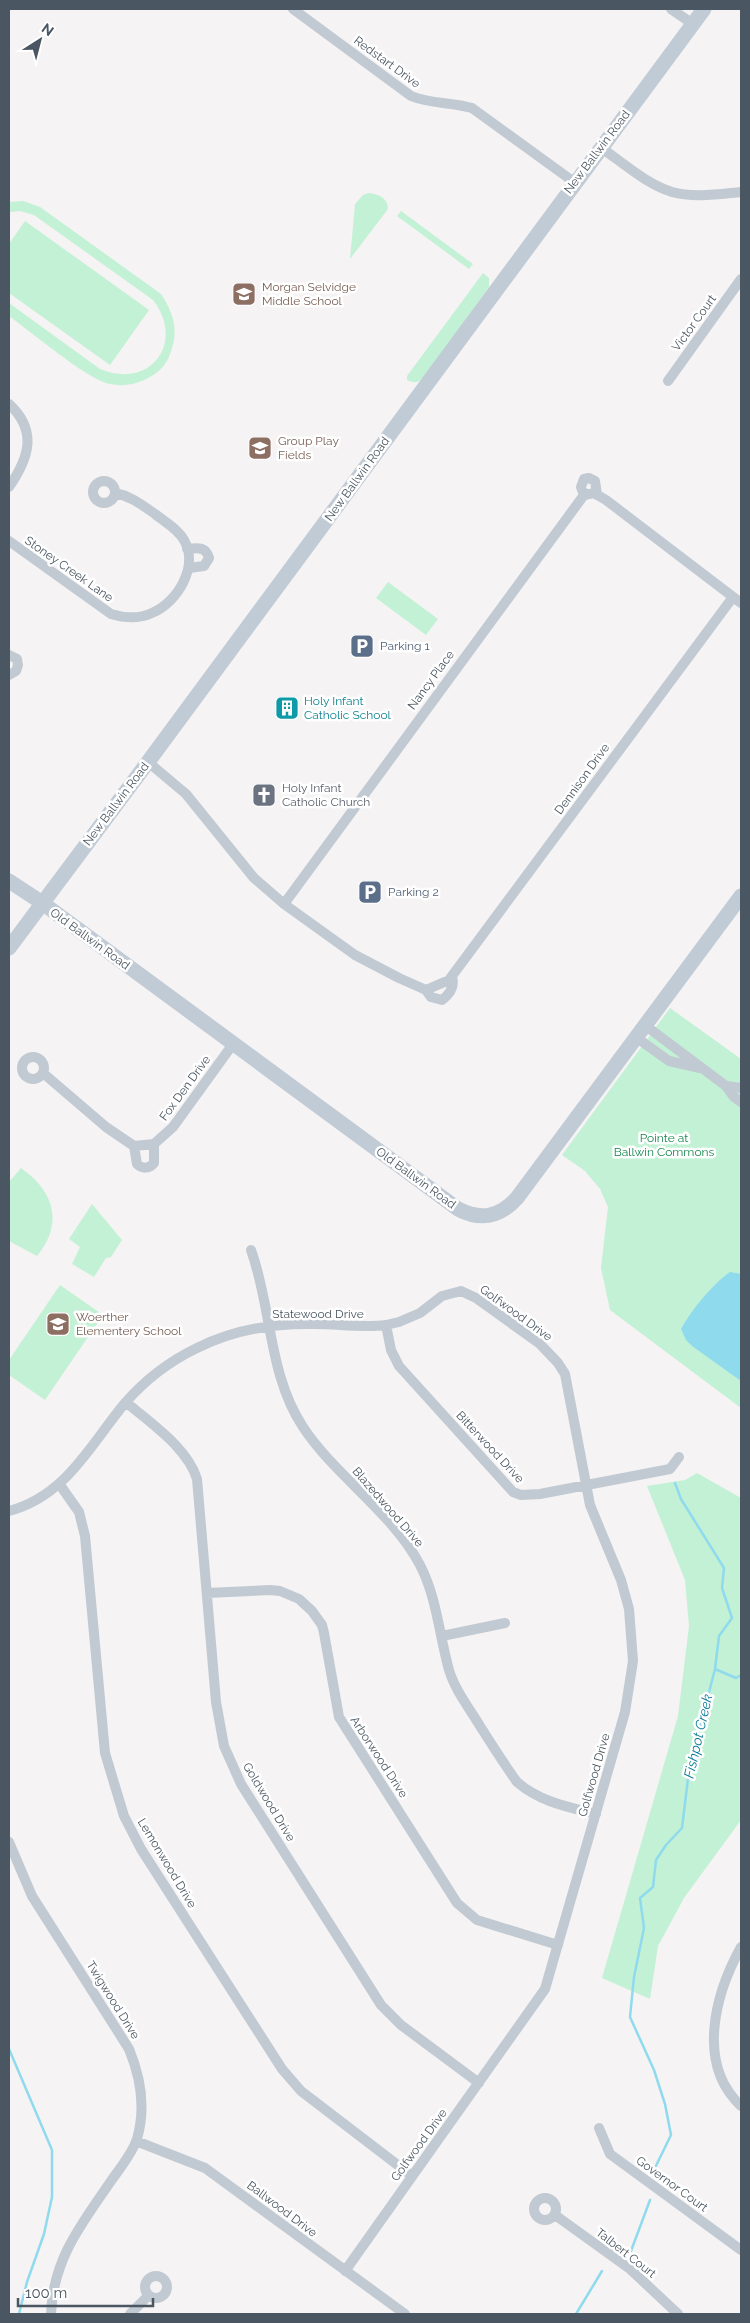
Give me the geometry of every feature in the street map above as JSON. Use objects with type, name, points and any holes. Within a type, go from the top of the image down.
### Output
[{"type":"main road","name":"New Ballwin Road","points":[[9,948],[41,902],[148,762],[574,182],[704,9]]},
{"type":"main road","name":"Old Ballwin Road","points":[[9,881],[41,902],[458,1209],[470,1216],[481,1217],[492,1216],[503,1211],[517,1198],[741,896]]},
{"type":"street","name":"Redstart Drive","points":[[293,9],[411,96],[427,101],[458,104],[472,108],[574,182]]},
{"type":"street","points":[[671,9],[693,24]]},
{"type":"street","points":[[600,147],[645,178],[672,192],[695,195],[741,192]]},
{"type":"street","name":"Victor Court","points":[[668,381],[741,279]]},
{"type":"street","points":[[9,404],[22,420],[28,435],[28,449],[25,463],[9,487]]},
{"type":"street","name":"Nancy Place","points":[[284,904],[584,495],[582,487],[584,479],[589,478],[595,481],[597,495],[737,600]]},
{"type":"street","points":[[115,493],[128,495],[175,529],[184,540],[189,568],[204,566],[209,558],[207,552],[202,548],[187,549]]},
{"type":"street","points":[[584,495],[597,495]]},
{"type":"street","name":"Stoney Creek Lane","points":[[9,541],[101,608],[119,616],[136,617],[159,609],[179,588],[189,568]]},
{"type":"street","name":"Dennison Drive","points":[[426,990],[444,983],[452,977],[737,600]]},
{"type":"street","points":[[9,655],[16,659],[18,665],[16,671],[9,675]]},
{"type":"street","name":"Dennison Drive","points":[[148,762],[186,794],[254,878],[284,904],[355,955],[398,978],[426,990],[431,998],[442,1000],[451,991],[453,985],[452,977]]},
{"type":"street","points":[[641,1032],[669,1061],[704,1069]]},
{"type":"street","points":[[641,1032],[704,1069],[726,1086],[734,1097],[741,1102]]},
{"type":"street","name":"Fox Den Drive","points":[[154,1144],[173,1127],[232,1044]]},
{"type":"street","points":[[43,1073],[106,1127],[134,1146],[154,1144],[155,1159],[152,1165],[148,1168],[142,1168],[137,1164],[134,1146]]},
{"type":"street","points":[[726,1086],[741,1088]]},
{"type":"street","name":"Blazedwood Drive","points":[[251,1250],[263,1289],[279,1374],[293,1410],[322,1452],[410,1550],[432,1593],[449,1669],[458,1690],[518,1782],[527,1790],[548,1801],[596,1814]]},
{"type":"street","name":"Golfwood Drive","points":[[345,2271],[545,1989],[625,1712],[631,1681],[633,1650],[629,1609],[621,1580],[594,1519],[585,1484],[570,1388],[565,1374],[558,1363],[540,1344],[476,1298],[461,1291],[448,1293]]},
{"type":"street","name":"Statewood Drive","points":[[9,1511],[40,1499],[60,1485],[126,1402],[163,1369],[198,1348],[234,1334],[269,1326],[314,1324],[386,1325],[415,1316],[448,1293]]},
{"type":"street","name":"Bitterwood Drive","points":[[386,1325],[391,1350],[399,1366],[513,1492],[521,1495],[535,1495],[670,1469],[679,1457]]},
{"type":"street","name":"Goldwood Drive","points":[[126,1402],[180,1451],[194,1470],[197,1479],[216,1702],[220,1728],[229,1759],[241,1784],[381,2004],[401,2025],[479,2083]]},
{"type":"street","name":"Lemonwood Drive","points":[[60,1485],[79,1512],[85,1536],[106,1753],[113,1782],[130,1829],[229,1988],[291,2082],[310,2099],[412,2176]]},
{"type":"street","name":"Arborwood Drive","points":[[207,1593],[270,1590],[290,1593],[306,1605],[322,1625],[339,1717],[457,1903],[477,1920],[558,1945]]},
{"type":"street","points":[[442,1636],[505,1622]]},
{"type":"street","name":"Twigwood Drive","points":[[9,1842],[32,1896],[129,2050],[136,2066],[142,2093],[142,2112],[136,2141],[125,2162],[65,2251],[55,2277],[50,2314]]},
{"type":"street","points":[[741,1947],[732,1964],[721,1996],[714,2029],[715,2059],[720,2074],[734,2100],[741,2106]]},
{"type":"street","name":"Governor Court","points":[[599,2128],[610,2154],[741,2250]]},
{"type":"street","name":"Ballwood Drive","points":[[136,2141],[205,2168],[405,2314]]},
{"type":"street","name":"Talbert Court","points":[[555,2215],[630,2269],[678,2314]]},
{"type":"street","points":[[130,2314],[148,2296]]},
{"type":"green space","points":[[369,193],[382,197],[388,205],[388,209],[350,259],[355,204],[363,195]]},
{"type":"green space","points":[[23,201],[40,207],[161,294],[172,316],[175,330],[169,358],[156,373],[131,384],[115,385],[100,381],[74,365],[9,316],[9,303],[100,369],[118,374],[134,373],[147,368],[158,358],[164,346],[166,332],[162,316],[153,300],[34,215],[20,211],[9,212],[9,202]]},
{"type":"green space","points":[[401,211],[473,264],[469,269],[397,216]]},
{"type":"green space","points":[[25,221],[149,310],[110,365],[9,293],[9,244]]},
{"type":"green space","points":[[483,273],[489,278],[489,287],[425,377],[417,382],[407,380],[407,376]]},
{"type":"green space","points":[[388,582],[438,619],[426,635],[376,598]]},
{"type":"green space","name":"Pointe at Ballwin Commons","points":[[670,1008],[741,1059],[741,1408],[610,1310],[601,1268],[608,1207],[600,1189],[585,1171],[562,1155]]},
{"type":"green space","points":[[21,1168],[41,1187],[48,1197],[52,1208],[51,1232],[37,1256],[9,1241],[9,1182]]},
{"type":"green space","points":[[92,1204],[122,1240],[111,1257],[106,1258],[94,1277],[72,1264],[80,1247],[69,1239]]},
{"type":"green space","points":[[60,1285],[103,1315],[45,1400],[9,1375],[9,1360]]},
{"type":"green space","points":[[697,1473],[741,1498],[741,1820],[684,1898],[658,1946],[650,1999],[602,1978],[678,1716],[689,1626],[685,1580],[647,1486],[685,1480]]},
{"type":"water","points":[[730,1272],[741,1274],[741,1381],[692,1346],[686,1340],[681,1329],[703,1298]]},
{"type":"waterway","name":"Fishpot Creek","points":[[652,2174],[671,2135],[665,2104],[654,2070],[630,2017],[634,1977],[644,1928],[640,1898],[653,1887],[656,1860],[666,1845],[682,1828],[689,1770],[715,1669],[719,1636],[732,1618],[722,1588],[724,1568],[681,1499],[675,1483]]},
{"type":"waterway","points":[[715,1669],[736,1678],[741,1675]]},
{"type":"waterway","points":[[9,2049],[52,2150],[52,2197],[44,2234],[27,2282],[19,2314]]},
{"type":"waterway","points":[[631,2251],[650,2200]]},
{"type":"waterway","points":[[576,2314],[602,2271]]},
{"type":"place","name":"Morgan Selvidge Middle School","points":[[244,294]]},
{"type":"place","name":"Group Play Fields","points":[[260,448]]},
{"type":"place","name":"Parking 1","points":[[362,646]]},
{"type":"place","name":"Holy Infant Catholic School","points":[[287,708]]},
{"type":"place","name":"Holy Infant Catholic Church","points":[[264,795]]},
{"type":"place","name":"Parking 2","points":[[370,892]]},
{"type":"place","name":"Woerther Elementery School","points":[[58,1324]]}]
